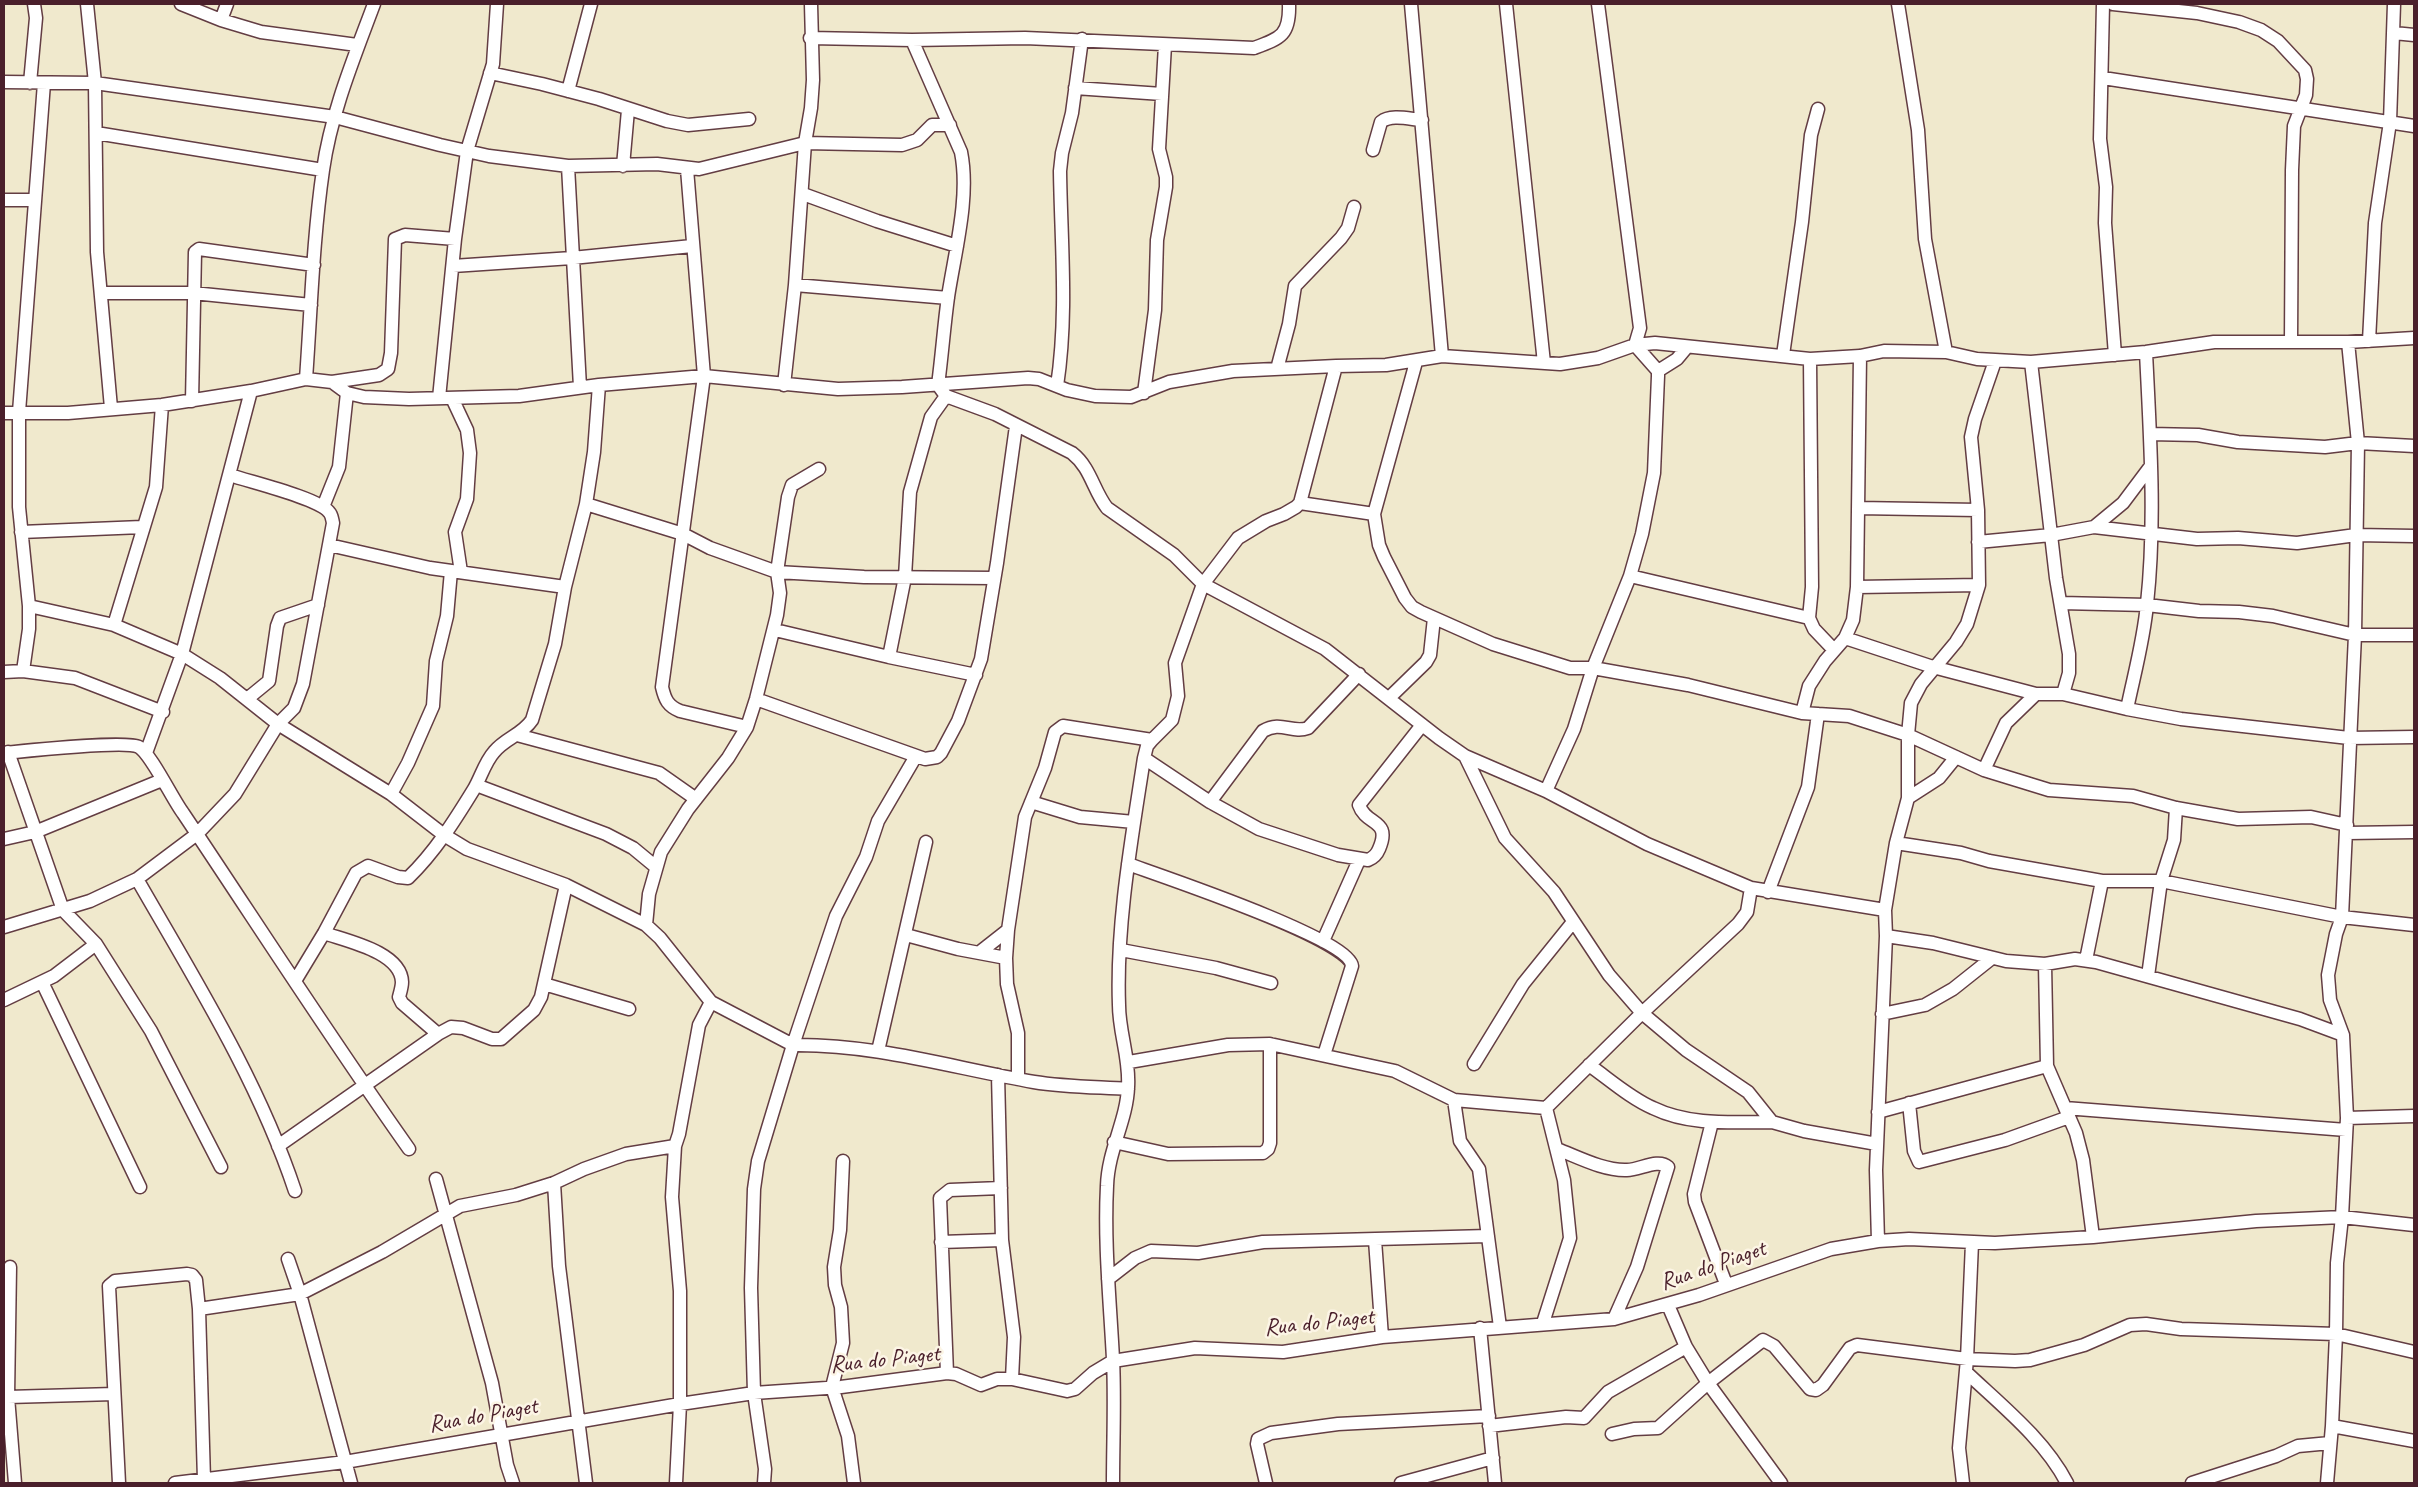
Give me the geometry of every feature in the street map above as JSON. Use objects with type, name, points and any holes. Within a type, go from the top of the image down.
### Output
[{"type":"street","points":[[30,83],[36,18],[34,4]]},
{"type":"street","points":[[87,4],[95,83],[97,252],[111,408]]},
{"type":"street","points":[[181,4],[221,20],[261,32],[357,45]]},
{"type":"street","points":[[221,20],[227,4]]},
{"type":"street","points":[[306,379],[323,170],[335,116],[357,45],[374,4]]},
{"type":"street","points":[[438,398],[455,239],[467,151],[490,73],[498,4]]},
{"type":"street","points":[[568,91],[591,4]]},
{"type":"street","points":[[784,385],[803,194],[805,143],[811,108],[813,80],[810,4]]},
{"type":"street","points":[[810,38],[912,40],[1082,39],[1165,45],[1254,48],[1282,36],[1289,23],[1289,4]]},
{"type":"street","points":[[1411,4],[1442,356]]},
{"type":"street","points":[[1506,4],[1544,363]]},
{"type":"street","points":[[1598,4],[1640,328],[1635,345]]},
{"type":"street","points":[[1898,4],[1918,130],[1925,239],[1946,352]]},
{"type":"street","points":[[2103,4],[2103,78],[2100,139],[2106,187],[2105,223],[2115,355]]},
{"type":"street","points":[[2113,4],[2142,5],[2197,13],[2239,22],[2261,30],[2278,41],[2305,70],[2307,79],[2306,95],[2294,126],[2291,342]]},
{"type":"street","points":[[2369,341],[2375,222],[2390,122],[2394,4]]},
{"type":"street","points":[[2394,33],[2414,36]]},
{"type":"street","points":[[1057,386],[1062,355],[1064,305],[1060,171],[1082,39]]},
{"type":"street","points":[[912,40],[950,125],[961,152],[965,170],[957,246],[948,298],[938,385],[946,396],[995,414],[1072,453],[1082,461],[1091,474],[1101,500],[1108,508],[1174,555],[1204,584],[1325,649],[1465,756],[1546,792],[1622,832],[1751,888],[1885,910]]},
{"type":"street","points":[[1144,393],[1155,310],[1158,234],[1166,187],[1166,177],[1159,149],[1165,45]]},
{"type":"street","points":[[490,73],[568,91],[628,110],[688,125],[749,119]]},
{"type":"street","points":[[2103,78],[2414,126]]},
{"type":"street","points":[[4,82],[95,83],[335,116],[467,151],[568,166],[657,164],[687,169],[713,167],[805,143],[902,145],[917,140],[932,126],[950,125]]},
{"type":"street","points":[[23,671],[29,629],[19,507],[19,412],[44,83]]},
{"type":"street","points":[[1075,88],[1162,94]]},
{"type":"street","points":[[1783,356],[1802,222],[1811,135],[1818,109]]},
{"type":"street","points":[[623,166],[628,110]]},
{"type":"street","points":[[1373,150],[1380,122],[1384,119],[1389,117],[1422,120]]},
{"type":"street","points":[[96,132],[323,170]]},
{"type":"street","points":[[568,166],[580,387]]},
{"type":"street","points":[[687,169],[704,376],[662,687],[665,699],[671,707],[746,728]]},
{"type":"street","points":[[803,194],[877,221],[957,246]]},
{"type":"street","points":[[4,200],[35,200]]},
{"type":"street","points":[[1276,369],[1289,324],[1295,286],[1341,238],[1348,228],[1354,206]]},
{"type":"street","points":[[4,412],[68,413],[162,405],[251,391],[306,379],[332,382],[379,375],[388,370],[391,353],[395,239],[405,234],[455,239]]},
{"type":"street","points":[[452,266],[572,258],[692,246]]},
{"type":"street","points":[[192,401],[195,252],[199,249],[314,265]]},
{"type":"street","points":[[795,285],[948,298]]},
{"type":"street","points":[[101,293],[193,293],[311,305]]},
{"type":"street","points":[[1640,328],[1655,343]]},
{"type":"street","points":[[332,382],[347,393],[364,397],[452,398],[519,396],[598,385],[704,376],[838,389],[938,385],[1028,378],[1039,379],[1095,396],[1131,397],[1170,382],[1233,371],[1386,365],[1416,362],[1442,356],[1560,364],[1598,358],[1635,345],[1655,343],[1810,359],[1860,356],[1884,351],[1946,352],[1995,361],[2031,362],[2146,352],[2214,342],[2348,342],[2414,338]]},
{"type":"street","points":[[2327,1483],[2332,1426],[2337,1262],[2342,1218],[2347,1124],[2343,1035],[2330,1000],[2328,975],[2336,934],[2342,917],[2355,635],[2358,443],[2348,342]]},
{"type":"street","points":[[1546,792],[1574,729],[1594,668],[1630,576],[1652,491],[1659,387],[1658,371],[1635,345]]},
{"type":"street","points":[[1658,371],[1677,359],[1687,347]]},
{"type":"street","points":[[2127,709],[2148,605],[2152,534],[2146,352]]},
{"type":"street","points":[[1802,713],[1809,686],[1834,650],[1845,638],[1853,620],[1858,587],[1860,356]]},
{"type":"street","points":[[1810,359],[1812,587],[1808,618],[1814,629],[1834,650]]},
{"type":"street","points":[[1878,1241],[1877,1144],[1886,936],[1885,910],[1896,843],[1908,798],[1908,735],[1911,704],[1915,693],[1933,667],[1956,642],[1967,624],[1979,585],[1978,510],[1972,437],[1975,419],[1995,361]]},
{"type":"street","points":[[1416,362],[1374,514],[1379,545],[1405,598],[1412,607],[1434,618],[1493,644],[1570,668],[1594,668],[1688,684],[1802,713],[1849,716],[1908,735],[1984,770],[2049,790],[2119,794],[2176,808],[2238,819],[2311,818],[2347,829],[2414,832]]},
{"type":"street","points":[[2031,362],[2051,535],[2069,654],[2069,673],[2063,694]]},
{"type":"street","points":[[1113,1483],[1113,1361],[1108,1279],[1108,1164],[1124,1113],[1128,1089],[1129,1062],[1120,1029],[1118,1005],[1128,864],[1144,758],[1147,746],[1172,720],[1178,696],[1175,664],[1204,584],[1238,538],[1266,521],[1284,514],[1300,503],[1336,366]]},
{"type":"street","points":[[295,981],[324,933],[356,873],[368,866],[398,877],[408,878],[430,856],[476,785],[493,753],[501,745],[527,728],[532,720],[556,644],[565,587],[586,504],[594,452],[598,385]]},
{"type":"street","points":[[146,753],[163,712],[182,654],[251,391]]},
{"type":"street","points":[[323,507],[339,467],[347,393]]},
{"type":"street","points":[[889,658],[906,577],[910,492],[931,417],[946,396]]},
{"type":"street","points":[[391,794],[408,763],[433,706],[436,661],[456,571],[455,532],[467,499],[470,453],[464,421],[452,398]]},
{"type":"street","points":[[114,625],[142,527],[156,488],[162,405]]},
{"type":"street","points":[[756,699],[925,759],[936,757],[941,753],[958,721],[981,659],[1016,426]]},
{"type":"street","points":[[2150,434],[2198,435],[2238,442],[2316,447],[2358,443],[2414,446]]},
{"type":"street","points":[[2094,527],[2123,503],[2150,467]]},
{"type":"street","points":[[646,925],[649,894],[662,852],[696,799],[728,758],[746,728],[775,630],[780,593],[777,572],[788,497],[792,485],[819,469]]},
{"type":"street","points":[[4,927],[90,901],[137,879],[198,834],[235,794],[278,724],[294,708],[304,684],[333,523],[331,513],[323,507],[296,496],[230,476]]},
{"type":"street","points":[[1300,503],[1374,514]]},
{"type":"street","points":[[586,504],[683,534],[710,548],[777,572],[994,578]]},
{"type":"street","points":[[1858,508],[1978,510]]},
{"type":"street","points":[[21,532],[142,527]]},
{"type":"street","points":[[1978,542],[2051,535],[2094,527],[2197,539],[2238,538],[2298,543],[2356,535],[2414,536]]},
{"type":"street","points":[[329,545],[430,568],[565,587]]},
{"type":"street","points":[[1630,576],[1808,618]]},
{"type":"street","points":[[1858,587],[1979,585]]},
{"type":"street","points":[[2061,603],[2148,605],[2273,616],[2355,635],[2414,635]]},
{"type":"street","points":[[247,699],[269,681],[277,626],[280,618],[318,605]]},
{"type":"street","points":[[28,606],[114,625],[182,654],[220,678],[278,724],[391,794],[467,849],[566,885],[646,925],[660,938],[711,1002],[793,1045],[820,1045],[878,1051],[1050,1085],[1128,1089]]},
{"type":"street","points":[[1388,698],[1426,662],[1430,655],[1434,618]]},
{"type":"street","points":[[775,630],[889,658],[976,675]]},
{"type":"street","points":[[1845,638],[1933,667],[1998,686],[2036,694],[2063,694],[2127,709],[2181,718],[2349,738],[2414,737]]},
{"type":"street","points":[[4,672],[23,671],[75,678],[163,712]]},
{"type":"street","points":[[1210,802],[1263,732],[1275,725],[1300,729],[1308,728],[1359,674]]},
{"type":"street","points":[[1984,770],[2006,723],[2036,694]]},
{"type":"street","points":[[1768,892],[1808,787],[1818,714]]},
{"type":"street","points":[[1144,758],[1210,802],[1266,831],[1338,855],[1359,860],[1372,859],[1377,854],[1383,833],[1382,829],[1360,808],[1361,802],[1422,725]]},
{"type":"street","points":[[1018,1079],[1018,1032],[1008,994],[1006,958],[1008,930],[1022,832],[1058,728],[1063,726],[1152,740]]},
{"type":"street","points":[[517,735],[659,773],[696,799]]},
{"type":"street","points":[[221,1167],[151,1031],[96,944],[63,910],[6,753],[135,746],[146,753],[365,1087],[409,1149]]},
{"type":"street","points":[[764,1483],[765,1468],[754,1393],[752,1288],[754,1190],[758,1161],[793,1045],[836,916],[866,857],[878,821],[916,756]]},
{"type":"street","points":[[1465,756],[1505,838],[1554,892],[1609,975],[1642,1012],[1686,1050],[1748,1092],[1772,1122]]},
{"type":"street","points":[[1908,798],[1939,778],[1956,757]]},
{"type":"street","points":[[4,839],[35,832],[162,780]]},
{"type":"street","points":[[476,785],[606,834],[633,848],[656,867]]},
{"type":"street","points":[[1031,802],[1080,817],[1134,822]]},
{"type":"street","points":[[2148,976],[2161,881],[2174,840],[2176,808]]},
{"type":"street","points":[[878,1051],[926,842]]},
{"type":"street","points":[[1896,843],[1962,853],[1989,861],[2102,881],[2161,881],[2342,917],[2414,925]]},
{"type":"street","points":[[1323,942],[1359,860]]},
{"type":"street","points":[[1128,864],[1253,909],[1323,942],[1349,958],[1352,966],[1324,1055]]},
{"type":"street","points":[[137,879],[234,1048],[278,1146],[295,1191]]},
{"type":"street","points":[[2086,960],[2102,881]]},
{"type":"street","points":[[278,1146],[365,1087],[438,1034],[451,1028],[463,1028],[492,1039],[501,1038],[534,1010],[541,997],[566,885]]},
{"type":"street","points":[[1546,1108],[1642,1012],[1738,924],[1747,912],[1751,888]]},
{"type":"street","points":[[1474,1064],[1523,984],[1574,922]]},
{"type":"street","points":[[980,952],[1008,930]]},
{"type":"street","points":[[324,933],[380,953],[390,960],[399,970],[402,982],[399,997],[402,1003],[438,1034]]},
{"type":"street","points":[[906,935],[958,949],[1006,958]]},
{"type":"street","points":[[1886,936],[1933,943],[1992,958],[2045,964],[2086,960],[2300,1019],[2343,1035]]},
{"type":"street","points":[[4,1000],[54,976],[96,944]]},
{"type":"street","points":[[1121,950],[1216,968],[1271,983]]},
{"type":"street","points":[[1882,1014],[1925,1006],[1952,989],[1992,958]]},
{"type":"street","points":[[2045,964],[2046,1066],[2067,1112],[2083,1160],[2093,1237]]},
{"type":"street","points":[[42,982],[140,1187]]},
{"type":"street","points":[[544,984],[629,1009]]},
{"type":"street","points":[[676,1483],[680,1404],[680,1291],[672,1196],[675,1146],[679,1134],[699,1025],[711,1002]]},
{"type":"street","points":[[1129,1062],[1228,1045],[1270,1044],[1395,1071],[1454,1100],[1546,1108]]},
{"type":"street","points":[[1114,1142],[1168,1154],[1263,1153],[1268,1149],[1270,1143],[1270,1044]]},
{"type":"street","points":[[1588,1065],[1652,1108],[1672,1116],[1712,1122],[1772,1122],[1804,1131],[1877,1144]]},
{"type":"street","points":[[1878,1112],[2046,1066]]},
{"type":"street","points":[[998,1075],[1002,1240],[1014,1336],[1012,1379]]},
{"type":"street","points":[[1454,1100],[1460,1140],[1479,1169],[1500,1327]]},
{"type":"street","points":[[1909,1103],[1914,1151],[1919,1162],[2005,1140],[2067,1112],[2347,1124],[2414,1116]]},
{"type":"street","points":[[1543,1323],[1570,1238],[1568,1204],[1546,1108]]},
{"type":"street","points":[[1712,1122],[1694,1194],[1697,1207],[1726,1284]]},
{"type":"street","points":[[199,1309],[300,1294],[382,1252],[460,1206],[516,1195],[554,1183],[584,1169],[626,1154],[675,1146]]},
{"type":"street","points":[[1556,1149],[1613,1169],[1636,1170],[1660,1163],[1668,1167],[1637,1267],[1614,1318]]},
{"type":"street","points":[[843,1161],[840,1230],[834,1267],[835,1285],[841,1307],[843,1343],[832,1387],[848,1436],[854,1483]]},
{"type":"street","points":[[436,1179],[490,1375],[513,1483]]},
{"type":"street","points":[[554,1183],[559,1266],[586,1483]]},
{"type":"street","points":[[947,1373],[940,1198],[950,1190],[1001,1188]]},
{"type":"street","name":"Rua do Piaget","points":[[176,1483],[345,1462],[579,1420],[754,1393],[832,1387],[947,1373],[956,1374],[981,1385],[997,1380],[1012,1379],[1067,1391],[1076,1389],[1093,1373],[1113,1361],[1195,1348],[1284,1352],[1382,1337],[1614,1318],[1668,1305],[1831,1249],[1878,1241],[1910,1239],[1972,1244],[2093,1237],[2256,1221],[2342,1218],[2414,1225]]},
{"type":"street","points":[[1108,1279],[1135,1258],[1151,1252],[1198,1253],[1263,1242],[1488,1236]]},
{"type":"street","points":[[941,1242],[1002,1240]]},
{"type":"street","points":[[1374,1240],[1382,1337]]},
{"type":"street","points":[[1963,1483],[1959,1448],[1966,1366],[1972,1244]]},
{"type":"street","points":[[288,1259],[300,1294],[351,1483]]},
{"type":"street","points":[[10,1267],[8,1397],[15,1483]]},
{"type":"street","points":[[119,1483],[110,1284],[192,1275],[196,1280],[199,1309],[204,1480]]},
{"type":"street","points":[[1668,1305],[1686,1347],[1708,1383],[1781,1483]]},
{"type":"street","points":[[1612,1434],[1634,1429],[1658,1428],[1708,1383],[1763,1340],[1774,1346],[1810,1389],[1816,1390],[1823,1385],[1850,1348],[1857,1345],[1966,1366],[2030,1360],[2084,1345],[2130,1325],[2336,1334],[2414,1352]]},
{"type":"street","points":[[1480,1328],[1495,1483]]},
{"type":"street","points":[[1266,1483],[1257,1444],[1258,1439],[1271,1433],[1338,1424],[1584,1418],[1608,1392],[1686,1347]]},
{"type":"street","points":[[1966,1366],[2032,1436],[2068,1483]]},
{"type":"street","points":[[8,1397],[114,1394]]},
{"type":"street","points":[[2332,1426],[2414,1441]]},
{"type":"street","points":[[2192,1483],[2276,1456],[2298,1446],[2330,1442]]},
{"type":"street","points":[[1400,1483],[1492,1458]]}]
